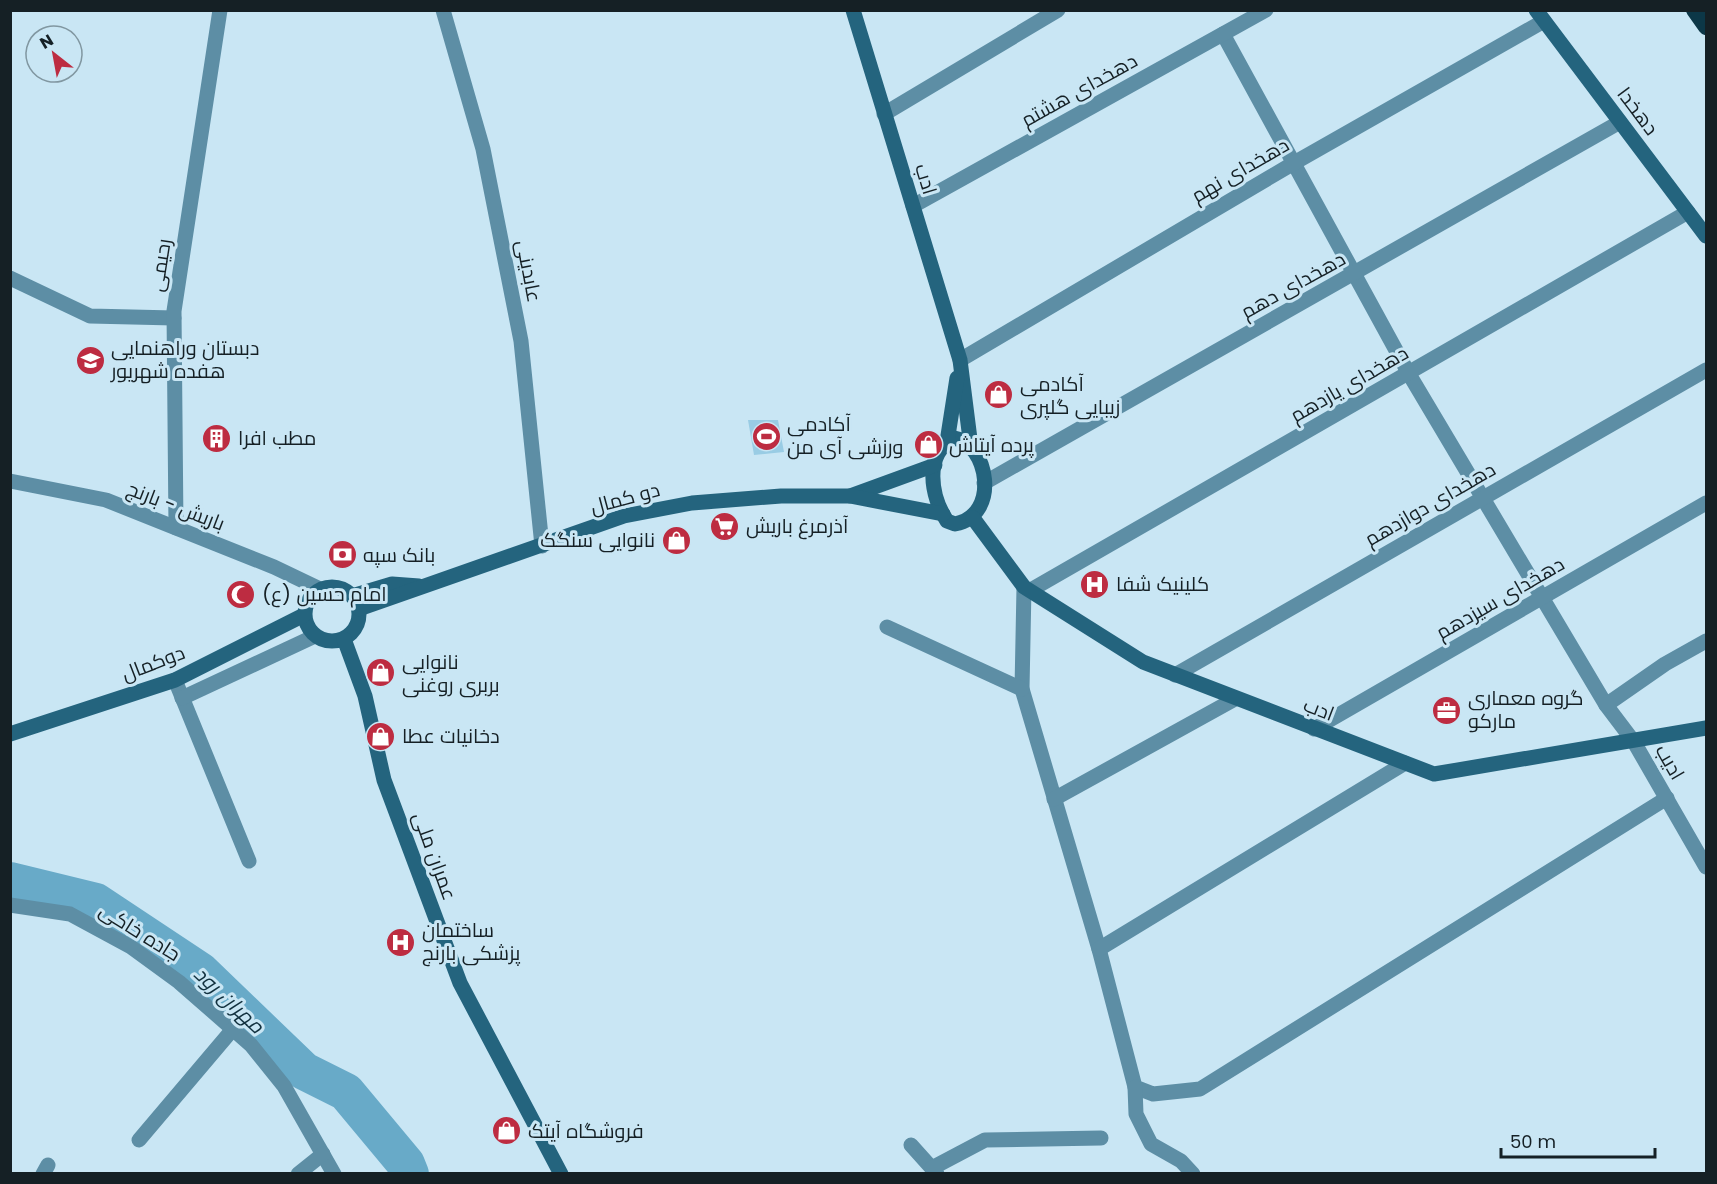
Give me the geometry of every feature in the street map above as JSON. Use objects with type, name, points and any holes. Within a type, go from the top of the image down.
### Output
[{"type":"highway","points":[[1694,10],[1707,27]]},
{"type":"main road","name":"ادب","points":[[853,10],[960,360],[971,447]]},
{"type":"main road","name":"دهخدا","points":[[1540,16],[1707,236]]},
{"type":"main road","points":[[947,442],[960,360]]},
{"type":"main road","points":[[954,438],[964,440],[979,460],[984,483],[981,508],[973,518],[955,524],[947,521],[933,491],[935,465],[941,448],[954,438]]},
{"type":"main road","points":[[850,496],[935,465]]},
{"type":"main road","name":"دو کمال","points":[[356,603],[392,584],[419,586],[542,546],[624,516],[692,503],[781,496],[850,496]]},
{"type":"main road","points":[[850,496],[942,514]]},
{"type":"main road","name":"ادب","points":[[973,518],[1026,589],[1143,662],[1434,774],[1707,728]]},
{"type":"main road","points":[[332,586],[343,589],[356,603],[358,621],[353,632],[344,639],[329,641],[315,636],[307,626],[304,615],[312,595],[320,589],[332,586]]},
{"type":"main road","name":"دوکمال","points":[[10,734],[175,680],[304,615]]},
{"type":"main road","name":"عمران ملی","points":[[344,639],[365,696],[384,780],[460,984],[561,1173]]},
{"type":"street","name":"رحیمی","points":[[176,528],[174,318],[220,10]]},
{"type":"street","name":"عابدینی","points":[[443,10],[483,149],[521,341],[542,546]]},
{"type":"street","points":[[884,114],[1058,10]]},
{"type":"street","name":"دهخدای هشتم","points":[[913,206],[1266,10]]},
{"type":"street","name":"دهخدای نهم","points":[[960,360],[1540,16]]},
{"type":"street","name":"ادیب","points":[[1223,34],[1409,374],[1485,497],[1606,705],[1634,742],[1707,867]]},
{"type":"street","name":"دهخدای دهم","points":[[984,483],[1620,122]]},
{"type":"street","name":"دهخدای یازدهم","points":[[1026,589],[1409,374],[1688,212]]},
{"type":"street","points":[[10,278],[90,316],[174,318]]},
{"type":"street","name":"دهخدای دوازدهم","points":[[1175,675],[1707,370]]},
{"type":"street","name":"باریش - بارنج","points":[[10,482],[106,500],[274,567],[320,589]]},
{"type":"street","name":"دهخدای سیزدهم","points":[[1314,729],[1707,503]]},
{"type":"street","points":[[1026,589],[1022,689],[1099,949],[1135,1087],[1136,1114],[1151,1144],[1181,1161],[1193,1173]]},
{"type":"street","points":[[887,627],[1022,689]]},
{"type":"street","points":[[182,698],[315,636]]},
{"type":"street","points":[[1606,705],[1665,664],[1707,640]]},
{"type":"street","points":[[175,680],[249,861]]},
{"type":"street","points":[[1054,799],[1235,699]]},
{"type":"street","points":[[1099,949],[1405,763]]},
{"type":"street","points":[[1135,1087],[1153,1094],[1200,1089],[1667,798]]},
{"type":"street","name":"جاده خاکی","points":[[10,905],[70,914],[131,947],[179,982],[251,1045],[284,1086],[334,1173]]},
{"type":"street","points":[[139,1140],[233,1029]]},
{"type":"street","points":[[911,1146],[934,1171],[985,1140],[1101,1138]]},
{"type":"street","points":[[298,1173],[323,1154]]},
{"type":"shaded area","name":"آکادمی ورزشی آی من","points":[[748,420],[778,420],[784,452],[754,455]]},
{"type":"waterway","name":"مهران رود","points":[[10,881],[96,902],[200,971],[304,1071],[346,1092],[406,1164],[410,1174]]},
{"type":"place","name":"دبستان وراهنمایی هفده شهریور","points":[[90,360]]},
{"type":"place","name":"آکادمی زیبایی گلپری","points":[[999,395]]},
{"type":"place","name":"آکادمی ورزشی آی من","points":[[766,436]]},
{"type":"place","name":"مطب افرا","points":[[217,438]]},
{"type":"place","name":"پرده‌ آیتاش","points":[[928,445]]},
{"type":"place","name":"آذرمرغ باریش","points":[[725,526]]},
{"type":"place","name":"نانوایی سنگک","points":[[676,540]]},
{"type":"place","name":"بانک سپه","points":[[342,555]]},
{"type":"place","name":"کلینیک شفا","points":[[1095,584]]},
{"type":"place","name":"امام حسین (ع)","points":[[241,594]]},
{"type":"place","name":"نانوایی بربری روغنی","points":[[381,673]]},
{"type":"place","name":"گروه معماری مارکو","points":[[1447,710]]},
{"type":"place","name":"دخانیات عطا","points":[[381,736]]},
{"type":"place","name":"ساختمان پزشکی بارنج","points":[[401,942]]},
{"type":"place","name":"فروشگاه آیتک","points":[[507,1131]]}]
